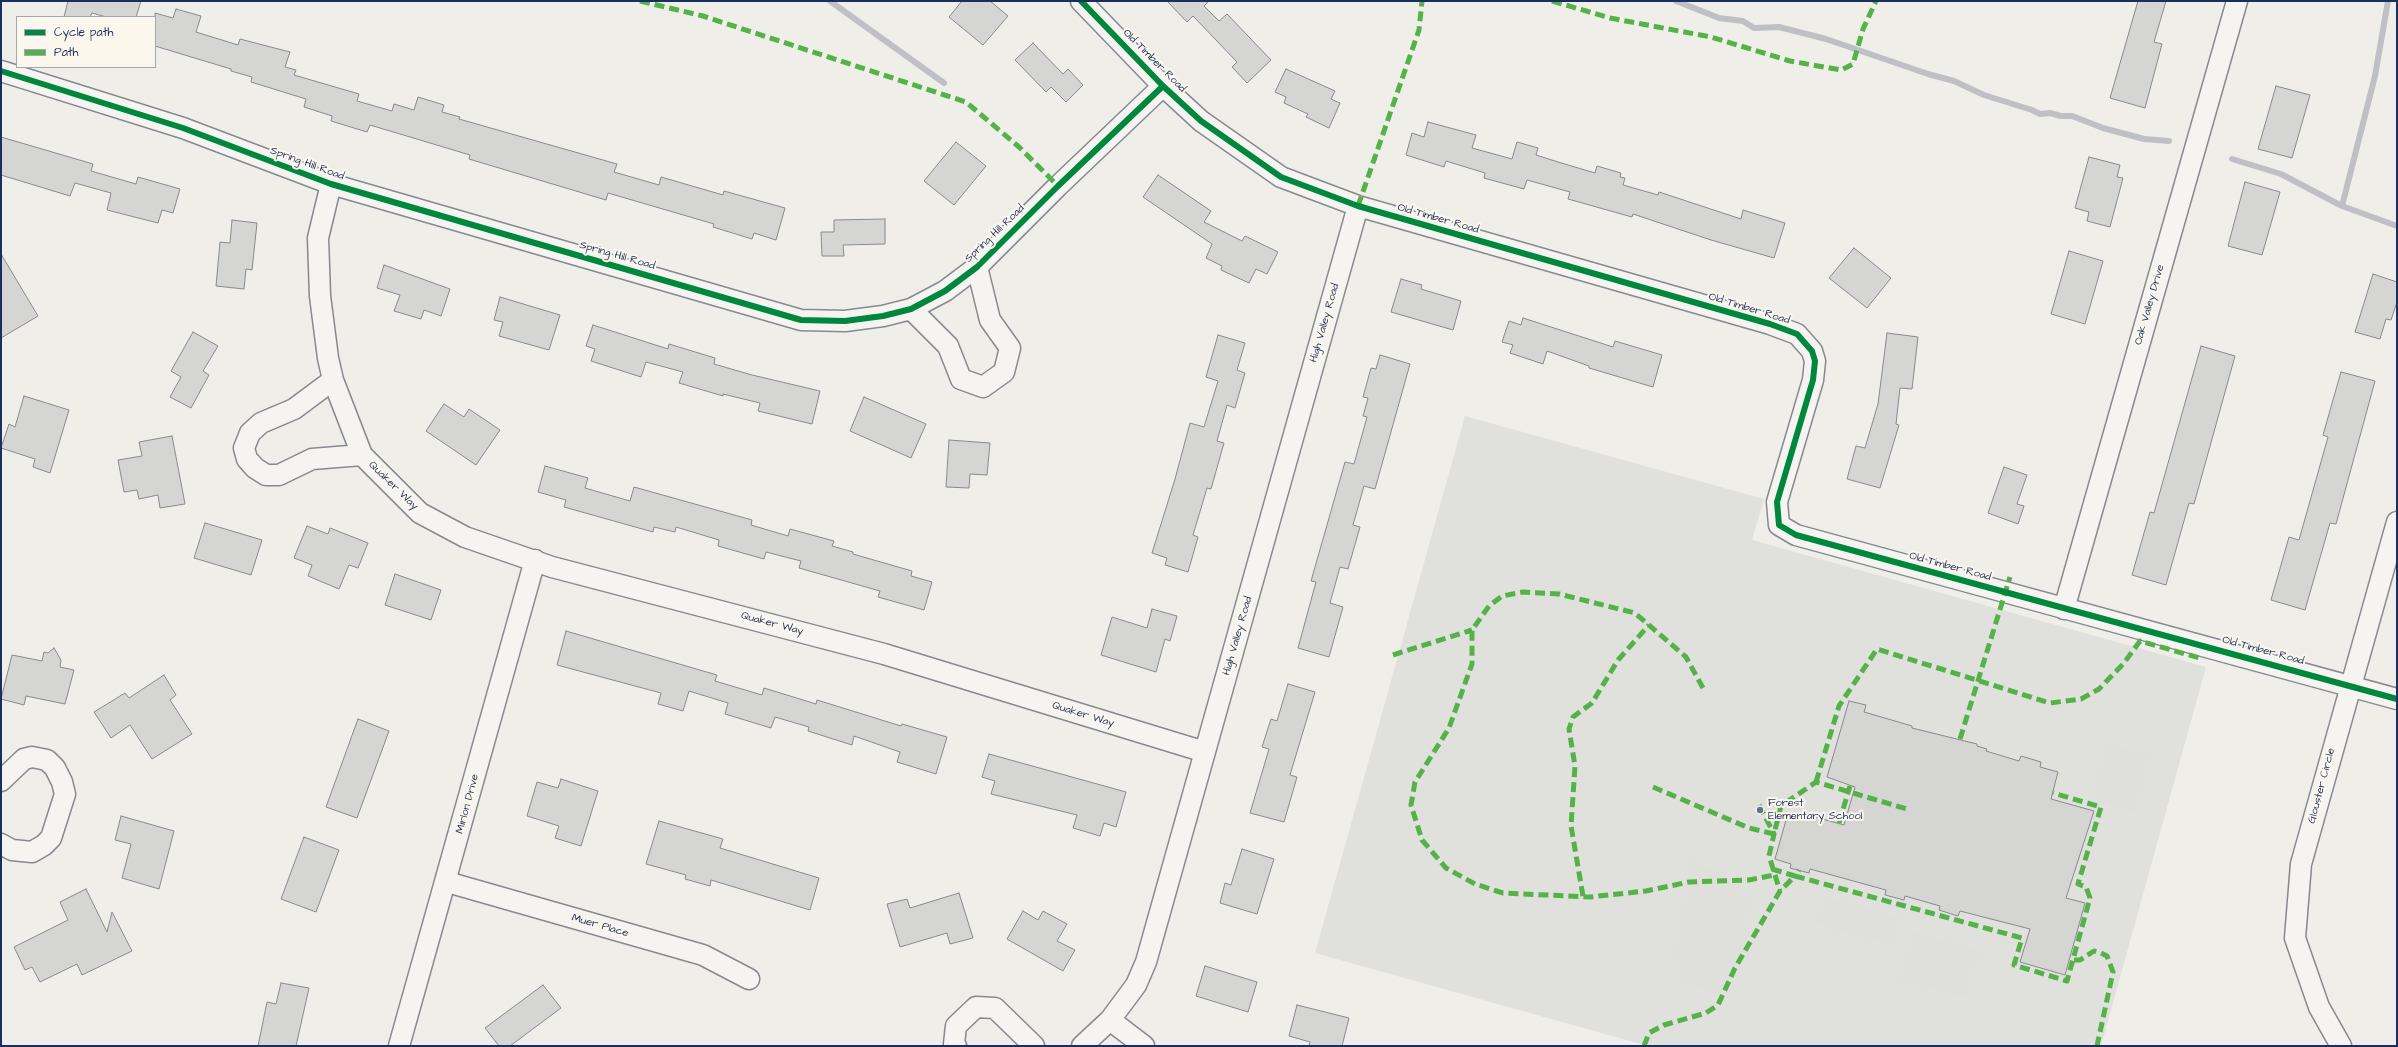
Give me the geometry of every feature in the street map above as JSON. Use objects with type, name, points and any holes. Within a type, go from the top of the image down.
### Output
[{"type":"street","name":"Old Timber Road","points":[[1082,1],[1163,86],[1201,121],[1281,177],[1358,206],[1770,324],[1797,334],[1812,351],[1816,361],[1813,380],[1777,502],[1780,525],[1796,534],[2064,609],[2350,685],[2397,699]]},
{"type":"street","name":"Oak Valley Drive","points":[[2064,609],[2237,1]]},
{"type":"street","name":"Spring Hill Road","points":[[1,71],[183,128],[331,184],[801,320],[845,321],[883,316],[911,309],[945,291],[977,267],[1058,186],[1163,86]]},
{"type":"street","name":"Quaker Way","points":[[331,184],[318,238],[320,296],[328,358],[333,380],[362,456],[420,513],[465,537],[535,560],[884,654],[1205,752]]},
{"type":"street","name":"High Valley Road","points":[[1082,1046],[1110,1020],[1136,985],[1146,962],[1358,206]]},
{"type":"street","name":"Spring Hill Road","points":[[911,309],[948,346],[962,379],[983,387],[1004,372],[1010,348],[990,320],[977,267]]},
{"type":"street","name":"Quaker Way","points":[[333,380],[294,409],[261,423],[250,433],[244,448],[248,459],[255,468],[266,475],[279,475],[312,459],[362,456]]},
{"type":"street","name":"Glouster Circle","points":[[2338,1045],[2319,1007],[2295,938],[2301,864],[2397,522]]},
{"type":"street","name":"Mirlon Drive","points":[[400,1046],[447,882],[535,560]]},
{"type":"street","points":[[1,781],[24,759],[32,757],[47,760],[55,768],[62,782],[65,794],[51,838],[44,845],[32,852],[12,850],[1,844]]},
{"type":"street","name":"Muer Place","points":[[447,882],[703,956],[749,979]]},
{"type":"street","points":[[956,1046],[954,1044],[956,1026],[976,1007],[995,1008],[1034,1046]]},
{"type":"street","points":[[1110,1020],[1144,1046]]},
{"type":"shaded area","name":"Forest Elementary School","points":[[1465,416],[1764,499],[1752,540],[2206,667],[2101,1046],[1648,1046],[1315,953]]},
{"type":"shaded area","points":[[2105,743],[2151,756],[2135,812],[2090,799]]},
{"type":"shaded area","points":[[1692,860],[1742,882],[1738,892],[1755,901],[1745,925],[1751,928],[1717,995],[1679,979],[1671,955],[1678,941],[1682,922],[1680,912]]},
{"type":"shaded area","points":[[1824,896],[1903,918],[1895,946],[1816,924]]},
{"type":"shaded area","points":[[1912,932],[1979,951],[1966,998],[1899,979]]},
{"type":"building","points":[[68,1],[141,1],[136,16],[102,16],[92,13],[90,16],[64,16]]},
{"type":"building","points":[[962,1],[990,1],[1008,16],[983,45],[949,17]]},
{"type":"building","points":[[1167,1],[1209,1],[1204,6],[1219,21],[1227,14],[1271,60],[1247,83],[1232,67],[1237,62],[1193,16],[1187,22]]},
{"type":"building","points":[[2138,1],[2166,1],[2154,42],[2162,44],[2145,108],[2110,98]]},
{"type":"building","points":[[176,9],[201,16],[196,32],[238,45],[240,39],[290,52],[285,67],[296,70],[294,75],[359,94],[357,101],[392,111],[394,104],[414,110],[418,97],[444,105],[442,112],[460,117],[459,119],[617,164],[614,172],[659,185],[661,177],[723,195],[724,191],[785,208],[776,240],[754,233],[752,239],[713,227],[714,224],[608,193],[606,200],[469,159],[470,155],[370,125],[367,132],[331,121],[332,116],[304,107],[306,99],[251,82],[252,77],[231,71],[231,69],[156,46],[155,13],[173,18]]},
{"type":"building","points":[[1033,43],[1063,74],[1068,69],[1083,85],[1066,102],[1051,87],[1046,92],[1015,60]]},
{"type":"building","points":[[1286,69],[1335,91],[1331,99],[1340,103],[1329,128],[1306,117],[1308,114],[1284,103],[1286,97],[1275,92]]},
{"type":"building","points":[[2276,86],[2310,95],[2292,158],[2258,149]]},
{"type":"building","points":[[1428,122],[1476,135],[1472,148],[1512,159],[1517,142],[1538,148],[1536,155],[1558,162],[1595,173],[1597,166],[1621,173],[1620,177],[1625,178],[1623,185],[1658,195],[1659,192],[1741,219],[1743,210],[1785,223],[1774,258],[1711,240],[1633,214],[1632,217],[1568,199],[1570,192],[1527,180],[1524,189],[1484,178],[1485,173],[1446,161],[1444,167],[1406,155],[1412,133],[1424,137]]},
{"type":"building","points":[[1,137],[93,164],[91,171],[136,184],[138,177],[180,189],[173,213],[162,210],[158,223],[107,210],[111,193],[75,183],[70,196],[1,175]]},
{"type":"building","points":[[956,142],[986,166],[954,205],[924,181]]},
{"type":"building","points":[[2089,157],[2120,165],[2117,177],[2123,178],[2110,227],[2087,221],[2089,212],[2075,208]]},
{"type":"building","points":[[1158,175],[1211,211],[1204,222],[1242,241],[1245,236],[1278,252],[1267,274],[1256,269],[1249,283],[1221,270],[1222,266],[1206,258],[1212,244],[1143,197]]},
{"type":"building","points":[[2245,182],[2280,192],[2262,255],[2228,246]]},
{"type":"building","points":[[885,219],[885,244],[843,245],[844,256],[822,256],[821,232],[834,232],[834,220]]},
{"type":"building","points":[[232,220],[257,223],[252,270],[246,269],[244,289],[216,286],[220,242],[230,243]]},
{"type":"building","points":[[1854,248],[1891,278],[1867,308],[1829,278]]},
{"type":"building","points":[[2069,251],[2103,261],[2085,324],[2051,314]]},
{"type":"building","points":[[1,254],[38,316],[1,338]]},
{"type":"building","points":[[384,265],[450,289],[441,316],[424,310],[421,319],[394,311],[400,295],[377,288]]},
{"type":"building","points":[[2373,274],[2397,282],[2397,302],[2391,320],[2386,319],[2380,339],[2355,332]]},
{"type":"building","points":[[1401,279],[1422,285],[1421,289],[1461,301],[1453,330],[1391,312]]},
{"type":"building","points":[[500,297],[560,315],[549,350],[499,336],[503,322],[494,320]]},
{"type":"building","points":[[1523,318],[1613,347],[1615,341],[1662,355],[1653,387],[1589,368],[1589,366],[1547,351],[1543,364],[1510,353],[1513,345],[1502,342],[1509,321],[1521,325]]},
{"type":"building","points":[[593,325],[668,349],[669,344],[715,358],[714,364],[752,375],[820,391],[812,424],[758,411],[760,403],[723,394],[723,396],[679,383],[683,372],[646,362],[641,377],[591,361],[595,349],[586,346]]},
{"type":"building","points":[[193,332],[218,346],[203,371],[209,375],[191,408],[170,397],[181,377],[171,371]]},
{"type":"building","points":[[1887,333],[1918,337],[1912,389],[1900,388],[1896,424],[1899,425],[1880,488],[1847,479],[1856,446],[1865,448],[1878,404]]},
{"type":"building","points":[[1218,335],[1245,343],[1237,370],[1245,373],[1235,408],[1227,405],[1217,441],[1224,443],[1211,489],[1207,488],[1193,535],[1198,537],[1188,572],[1165,565],[1167,558],[1152,553],[1175,479],[1190,423],[1204,427],[1218,381],[1206,377]]},
{"type":"building","points":[[2201,346],[2235,356],[2194,504],[2189,503],[2166,585],[2132,575],[2150,512],[2154,513]]},
{"type":"building","points":[[1380,355],[1410,364],[1375,489],[1364,486],[1353,525],[1360,527],[1348,569],[1340,567],[1330,603],[1343,607],[1329,657],[1298,648],[1316,582],[1311,581],[1345,462],[1354,464],[1367,417],[1363,416],[1368,398],[1363,397],[1371,368],[1376,369]]},
{"type":"building","points":[[2341,372],[2375,381],[2336,524],[2330,523],[2305,610],[2271,600],[2289,537],[2299,540],[2328,437],[2323,435]]},
{"type":"building","points":[[24,396],[69,410],[50,473],[33,467],[35,459],[1,448],[9,424],[15,427]]},
{"type":"building","points":[[864,397],[926,424],[911,458],[850,431]]},
{"type":"building","points":[[444,404],[464,417],[469,409],[500,430],[476,465],[426,431]]},
{"type":"building","points":[[172,436],[185,504],[160,508],[158,495],[139,499],[137,490],[124,492],[118,460],[142,456],[139,442]]},
{"type":"building","points":[[949,440],[990,443],[987,475],[970,474],[969,488],[946,487]]},
{"type":"building","points":[[545,466],[588,478],[585,488],[630,501],[634,487],[752,520],[751,525],[788,536],[790,529],[834,541],[832,546],[853,552],[853,554],[912,571],[911,576],[932,582],[924,610],[878,597],[880,591],[799,568],[801,561],[766,552],[764,559],[718,546],[719,540],[676,527],[675,532],[654,527],[653,532],[564,507],[566,500],[538,492]]},
{"type":"building","points":[[2004,467],[2027,475],[2017,504],[2024,506],[2018,524],[1988,513]]},
{"type":"building","points":[[205,523],[262,540],[251,575],[194,558]]},
{"type":"building","points":[[307,526],[328,534],[330,528],[368,543],[358,568],[349,565],[339,589],[308,576],[312,565],[294,558]]},
{"type":"building","points":[[395,574],[441,590],[431,620],[385,605]]},
{"type":"building","points":[[1152,609],[1177,616],[1170,641],[1165,639],[1156,672],[1101,655],[1112,617],[1147,628]]},
{"type":"building","points":[[566,631],[717,675],[715,681],[762,695],[764,688],[816,704],[817,700],[901,726],[902,724],[947,737],[936,774],[897,762],[900,752],[854,736],[852,745],[808,731],[809,727],[775,717],[771,728],[725,714],[728,703],[689,691],[683,711],[658,704],[661,693],[557,665]]},
{"type":"building","points":[[54,648],[61,660],[60,667],[74,670],[65,704],[26,696],[24,705],[1,699],[12,655],[42,661],[44,652],[48,653]]},
{"type":"building","points":[[164,675],[176,695],[170,700],[192,734],[152,759],[130,725],[111,738],[94,712],[125,693],[129,698]]},
{"type":"building","points":[[1288,684],[1315,692],[1290,775],[1297,777],[1284,822],[1250,813],[1269,749],[1262,747],[1271,719],[1277,721]]},
{"type":"building","name":"Forest Elementary School","points":[[1849,701],[1866,705],[1864,712],[1912,726],[1912,728],[1977,744],[1977,746],[1987,749],[1986,751],[2019,761],[2021,756],[2041,762],[2040,767],[2058,772],[2051,799],[2094,811],[2066,898],[2085,903],[2065,975],[2020,962],[2030,929],[1960,911],[1958,916],[1939,910],[1940,906],[1905,896],[1904,900],[1885,895],[1886,890],[1810,869],[1809,873],[1790,868],[1791,864],[1775,859],[1788,813],[1804,817],[1805,814],[1844,825],[1855,787],[1827,777]]},
{"type":"building","points":[[358,719],[389,731],[357,818],[326,807]]},
{"type":"building","points":[[989,754],[1126,792],[1116,827],[1104,823],[1100,836],[1073,828],[1077,815],[991,794],[995,781],[982,777]]},
{"type":"building","points":[[561,779],[598,791],[581,846],[555,838],[559,826],[527,816],[537,782],[558,788]]},
{"type":"building","points":[[121,816],[174,831],[159,889],[122,878],[131,844],[115,840]]},
{"type":"building","points":[[659,821],[723,839],[720,848],[819,878],[810,910],[711,880],[710,886],[685,879],[686,875],[646,864]]},
{"type":"building","points":[[304,837],[339,850],[316,912],[281,899]]},
{"type":"building","points":[[1242,849],[1274,859],[1257,914],[1220,903],[1225,883],[1231,885]]},
{"type":"building","points":[[86,889],[107,932],[112,912],[132,951],[82,975],[77,964],[40,982],[32,967],[25,970],[14,947],[68,920],[60,902]]},
{"type":"building","points":[[959,893],[973,938],[950,944],[947,933],[900,947],[887,904],[907,899],[910,908]]},
{"type":"building","points":[[1023,911],[1038,920],[1043,911],[1067,924],[1057,941],[1075,950],[1063,971],[1007,939]]},
{"type":"building","points":[[1205,966],[1257,982],[1248,1012],[1196,996]]},
{"type":"building","points":[[281,983],[309,988],[296,1046],[258,1046],[267,1002],[276,1004]]},
{"type":"building","points":[[543,985],[561,1008],[510,1046],[499,1046],[485,1028]]},
{"type":"building","points":[[1297,1005],[1349,1018],[1342,1046],[1309,1046],[1310,1042],[1289,1036]]},
{"type":"waterway","points":[[830,1],[944,83]]},
{"type":"waterway","points":[[1676,1],[1719,18],[1743,21],[1754,28],[1779,27],[1826,39],[1928,74],[1954,81],[1984,95],[2032,110],[2040,114],[2050,113],[2061,116],[2072,116],[2103,128],[2144,139],[2169,141]]},
{"type":"waterway","points":[[2342,206],[2375,76],[2388,1]]},
{"type":"waterway","points":[[2232,159],[2281,174],[2342,206],[2397,226]]},
{"type":"marked path","points":[[640,1],[703,16],[966,102],[1019,147],[1058,186]]},
{"type":"marked path","points":[[1358,206],[1419,30],[1422,1]]},
{"type":"marked path","points":[[1552,1],[1610,18],[1711,37],[1790,61],[1841,70],[1853,64],[1863,29],[1876,1]]},
{"type":"marked path","points":[[1960,739],[2010,577]]},
{"type":"marked path","points":[[1703,688],[1686,657],[1635,613],[1559,594],[1523,592],[1502,596],[1489,606],[1472,630],[1472,664],[1449,728],[1415,782],[1411,805],[1422,840],[1446,868],[1475,884],[1503,893],[1590,897],[1646,891],[1689,882],[1749,880],[1774,875]]},
{"type":"marked path","points":[[1583,896],[1571,826],[1575,766],[1569,729],[1573,717],[1592,703],[1618,660],[1649,625]]},
{"type":"marked path","points":[[1393,655],[1472,630]]},
{"type":"marked path","points":[[1816,782],[1839,706],[1877,649],[2050,703],[2081,699],[2099,689],[2124,663],[2140,641],[2203,659]]},
{"type":"marked path","points":[[1653,787],[1749,828],[1774,834],[1781,806],[1816,782],[1907,809]]},
{"type":"marked path","points":[[1839,823],[1850,786]]},
{"type":"marked path","points":[[1644,1046],[1649,1033],[1664,1025],[1706,1013],[1718,1005],[1735,968],[1780,891],[1795,876],[2022,938],[2014,965],[2067,981],[2090,898],[2086,887],[2078,884],[2101,807],[2053,793]]},
{"type":"marked path","points":[[1759,805],[1774,834],[1769,856],[1780,891]]},
{"type":"marked path","points":[[1772,869],[1795,876],[1799,870]]},
{"type":"marked path","points":[[2074,960],[2080,960],[2094,951],[2101,953],[2107,956],[2113,972],[2097,1046]]},
{"type":"cycle path","points":[[1081,1],[1163,86],[1201,121],[1281,177],[1358,206],[1770,324],[1797,334],[1812,351],[1815,361],[1813,380],[1777,502],[1779,525],[1796,535],[2397,699]]},
{"type":"cycle path","points":[[1,71],[183,128],[331,184],[801,320],[845,321],[883,316],[911,309],[945,291],[977,267],[1058,186],[1163,86]]},
{"type":"place","name":"Forest Elementary School","points":[[1760,810]]}]
